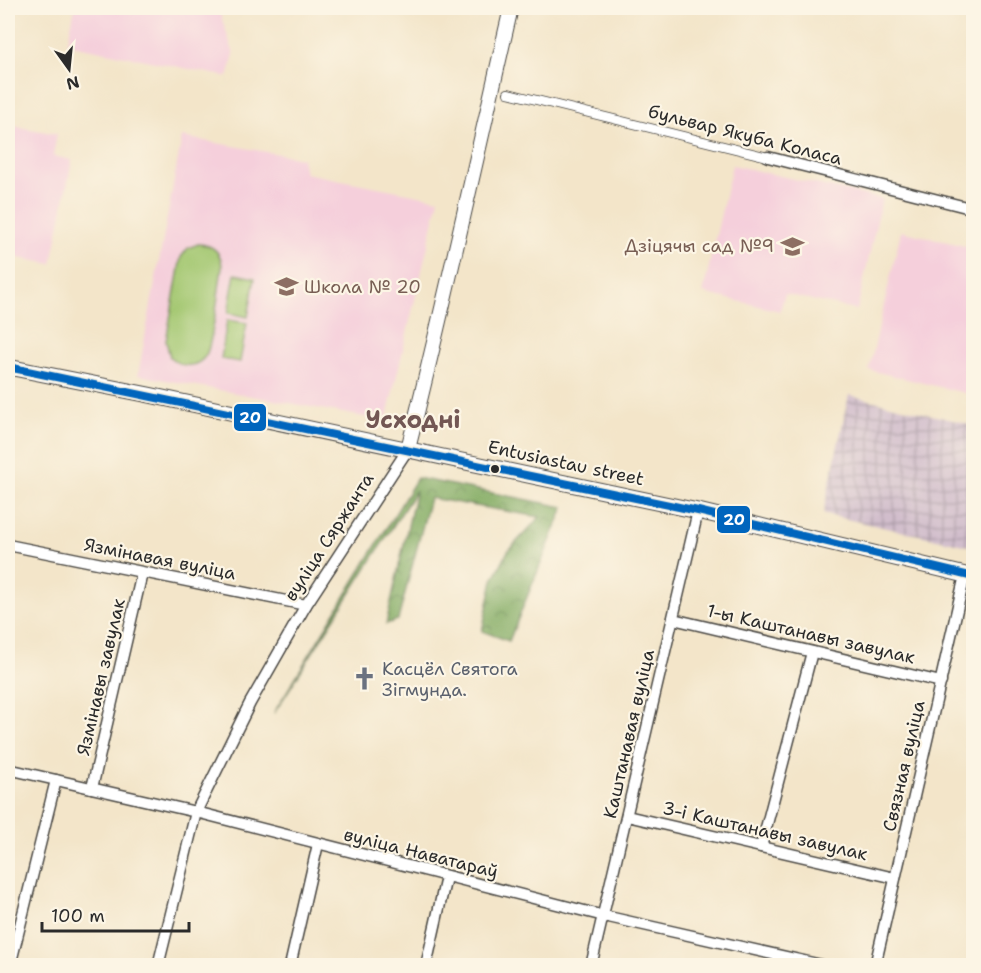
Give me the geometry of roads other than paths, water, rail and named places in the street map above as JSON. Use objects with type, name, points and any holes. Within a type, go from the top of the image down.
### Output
[{"type":"main road","name":"Entusiastau street","points":[[8,367],[698,511],[969,576]]},
{"type":"street","name":"вуліца Сяржанта","points":[[158,966],[196,812],[250,703],[306,605],[408,449],[454,264],[511,8]]},
{"type":"street","name":"бульвар Якуба Коласа","points":[[508,93],[974,209]]},
{"type":"street","name":"Каштанавая вуліца","points":[[591,966],[698,511]]},
{"type":"street","name":"Язмінавая вуліца","points":[[8,545],[306,605]]},
{"type":"street","name":"Язмінавы завулак","points":[[92,788],[142,573]]},
{"type":"street","name":"Связная вуліца","points":[[875,966],[941,682],[969,576]]},
{"type":"street","name":"1-ы Каштанавы завулак","points":[[673,619],[941,682]]},
{"type":"street","points":[[761,847],[812,651]]},
{"type":"street","name":"вуліца Наватараў","points":[[8,769],[196,812],[604,916],[826,966]]},
{"type":"street","points":[[10,966],[56,780]]},
{"type":"street","name":"3-і Каштанавы завулак","points":[[627,816],[896,878]]},
{"type":"street","points":[[290,966],[318,844]]},
{"type":"street","points":[[426,966],[446,877]]},
{"type":"place","name":"Дзіцячы сад №9","points":[[792,246]]},
{"type":"place","name":"Школа № 20","points":[[286,287]]},
{"type":"place","name":"Касцёл Святога Зігмунда.","points":[[364,679]]},
{"type":"district","name":"Усходні","points":[[413,420]]}]
